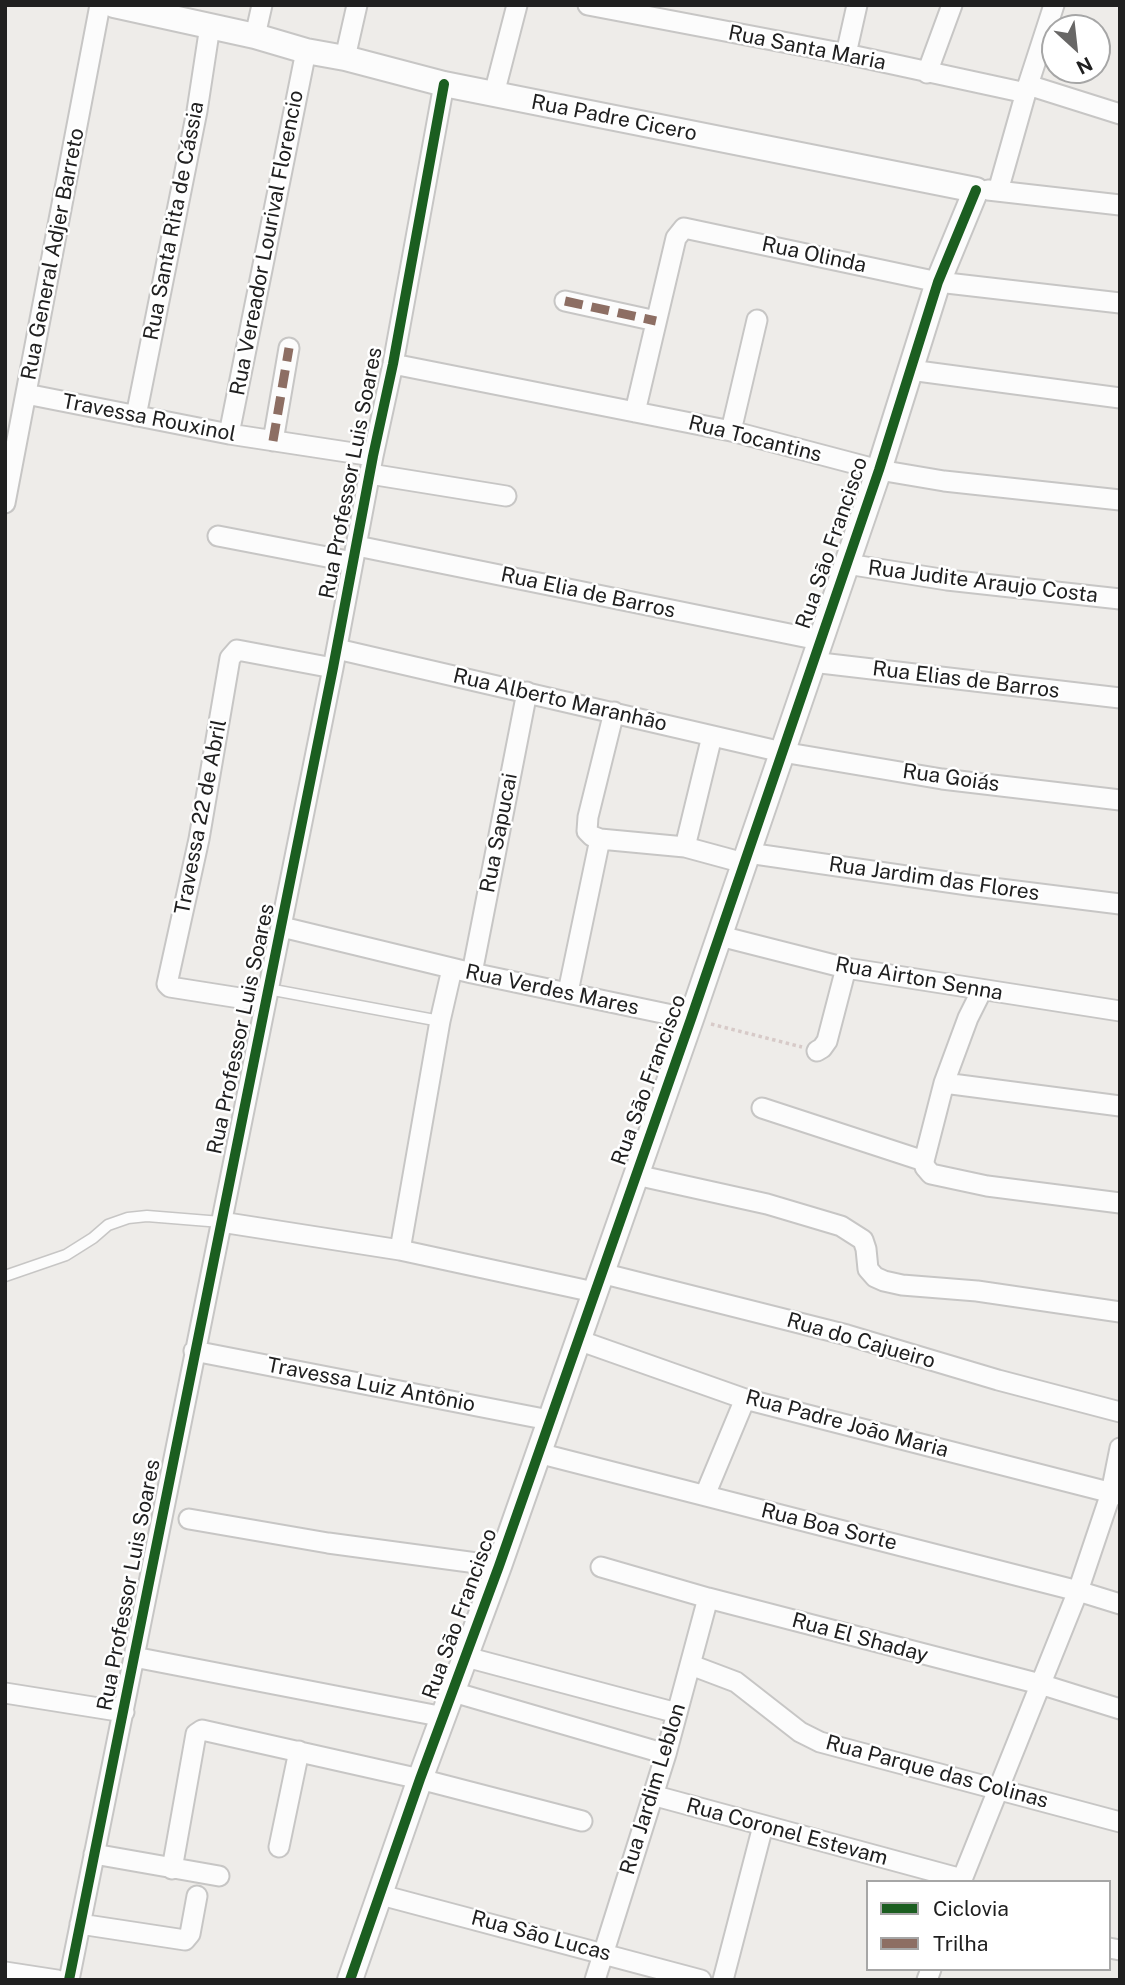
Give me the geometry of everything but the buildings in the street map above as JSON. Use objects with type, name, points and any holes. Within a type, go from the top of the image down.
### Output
[{"type":"street","name":"Rua General Adjer Barreto","points":[[5,503],[100,5]]},
{"type":"street","name":"Rua Padre Cicero","points":[[114,5],[177,11],[210,26],[494,94],[987,190],[1120,205]]},
{"type":"street","points":[[255,36],[261,5]]},
{"type":"street","points":[[345,58],[357,5]]},
{"type":"street","points":[[494,94],[517,5]]},
{"type":"street","name":"Rua Santa Maria","points":[[588,5],[846,54],[927,73],[1027,89],[1120,114]]},
{"type":"street","points":[[846,54],[857,5]]},
{"type":"street","points":[[927,73],[952,5]]},
{"type":"street","name":"Rua São Francisco","points":[[355,1978],[420,1779],[499,1566],[720,936],[878,470],[938,282],[987,190],[1027,89],[1054,5]]},
{"type":"street","name":"Rua Santa Rita de Cássia","points":[[136,416],[197,111],[210,26]]},
{"type":"street","name":"Rua Vereador Lourival Florencio","points":[[229,434],[306,51]]},
{"type":"street","name":"Rua Professor Luis Soares","points":[[69,1980],[194,1351],[282,927],[393,364],[444,84]]},
{"type":"street","name":"Rua Olinda","points":[[656,321],[678,234],[684,228],[938,282],[1120,303]]},
{"type":"street","points":[[565,301],[656,321],[635,412]]},
{"type":"street","points":[[731,431],[757,320]]},
{"type":"street","points":[[273,441],[289,348]]},
{"type":"street","name":"Rua Tocantins","points":[[393,364],[731,431],[878,470],[944,481],[1120,500]]},
{"type":"street","points":[[911,370],[1120,398]]},
{"type":"street","name":"Travessa Rouxinol","points":[[26,394],[273,441],[506,496]]},
{"type":"street","name":"Rua Elia de Barros","points":[[218,536],[355,554],[816,651]]},
{"type":"street","name":"Rua Judite Araujo Costa","points":[[846,564],[1120,599]]},
{"type":"street","name":"Travessa 22 de Abril","points":[[267,995],[170,987],[167,984],[199,839],[230,658],[237,650],[335,659]]},
{"type":"street","name":"Rua Elias de Barros","points":[[816,651],[1120,698]]},
{"type":"street","name":"Rua Alberto Maranhão","points":[[335,659],[527,692],[782,752]]},
{"type":"street","name":"Rua Sapucai","points":[[472,973],[527,692]]},
{"type":"street","points":[[568,992],[600,839],[587,831],[588,817],[614,712]]},
{"type":"street","points":[[685,847],[712,736]]},
{"type":"street","name":"Rua Goiás","points":[[782,752],[942,779],[1120,800]]},
{"type":"street","name":"Rua Jardim das Flores","points":[[600,839],[685,847],[746,858],[1120,904]]},
{"type":"street","name":"Rua Verdes Mares","points":[[282,927],[452,969],[691,1019]]},
{"type":"street","name":"Rua Airton Senna","points":[[720,936],[846,968],[1120,1011]]},
{"type":"street","points":[[817,1051],[827,1041],[846,968]]},
{"type":"street","points":[[400,1250],[440,1021],[452,969]]},
{"type":"street","points":[[982,990],[968,1018],[944,1083],[925,1167],[931,1174],[987,1186],[1120,1203]]},
{"type":"street","points":[[944,1083],[1120,1106]]},
{"type":"street","points":[[762,1108],[925,1161]]},
{"type":"street","points":[[636,1175],[767,1204],[841,1226],[863,1240],[868,1269],[875,1277],[884,1281],[977,1291],[1120,1312]]},
{"type":"street","name":"Rua do Cajueiro","points":[[221,1222],[598,1283],[847,1335],[998,1380],[1120,1412]]},
{"type":"street","name":"Rua Padre João Maria","points":[[578,1340],[745,1399],[1115,1494]]},
{"type":"street","name":"Travessa Luiz Antônio","points":[[194,1351],[549,1420]]},
{"type":"street","points":[[705,1495],[745,1399]]},
{"type":"street","points":[[962,1880],[1079,1591],[1115,1494],[1120,1448]]},
{"type":"street","name":"Rua Boa Sorte","points":[[538,1453],[1079,1591],[1120,1604]]},
{"type":"street","points":[[189,1519],[328,1543],[499,1566]]},
{"type":"street","name":"Rua El Shaday","points":[[601,1567],[708,1598],[1040,1684],[1120,1709]]},
{"type":"street","name":"Rua Jardim Leblon","points":[[594,1980],[666,1754],[708,1598]]},
{"type":"street","points":[[134,1657],[444,1717]]},
{"type":"street","points":[[466,1657],[677,1713]]},
{"type":"street","name":"Rua Parque das Colinas","points":[[691,1665],[736,1682],[800,1732],[820,1742],[1120,1822]]},
{"type":"street","points":[[453,1692],[666,1754]]},
{"type":"street","points":[[5,1693],[124,1712]]},
{"type":"street","points":[[172,1869],[198,1731],[208,1730],[420,1779],[582,1821]]},
{"type":"street","points":[[279,1847],[299,1751]]},
{"type":"street","name":"Rua Coronel Estevam","points":[[652,1795],[958,1880]]},
{"type":"street","points":[[723,1980],[763,1826]]},
{"type":"street","points":[[93,1854],[219,1876]]},
{"type":"street","name":"Rua São Lucas","points":[[381,1895],[701,1980]]},
{"type":"street","points":[[80,1924],[185,1940],[190,1934],[197,1896]]},
{"type":"street","points":[[5,1972],[57,1980]]},
{"type":"lane","points":[[267,995],[440,1021]]},
{"type":"lane","points":[[5,1276],[66,1255],[108,1225],[128,1218],[147,1216],[221,1222]]},
{"type":"path","points":[[691,1019],[817,1051]]},
{"type":"marked path","points":[[565,301],[656,321]]},
{"type":"marked path","points":[[273,441],[289,348]]},
{"type":"cycle path","points":[[69,1980],[333,668],[393,364],[444,84]]},
{"type":"cycle path","points":[[350,1980],[691,1019],[879,470],[938,282],[976,190]]}]
